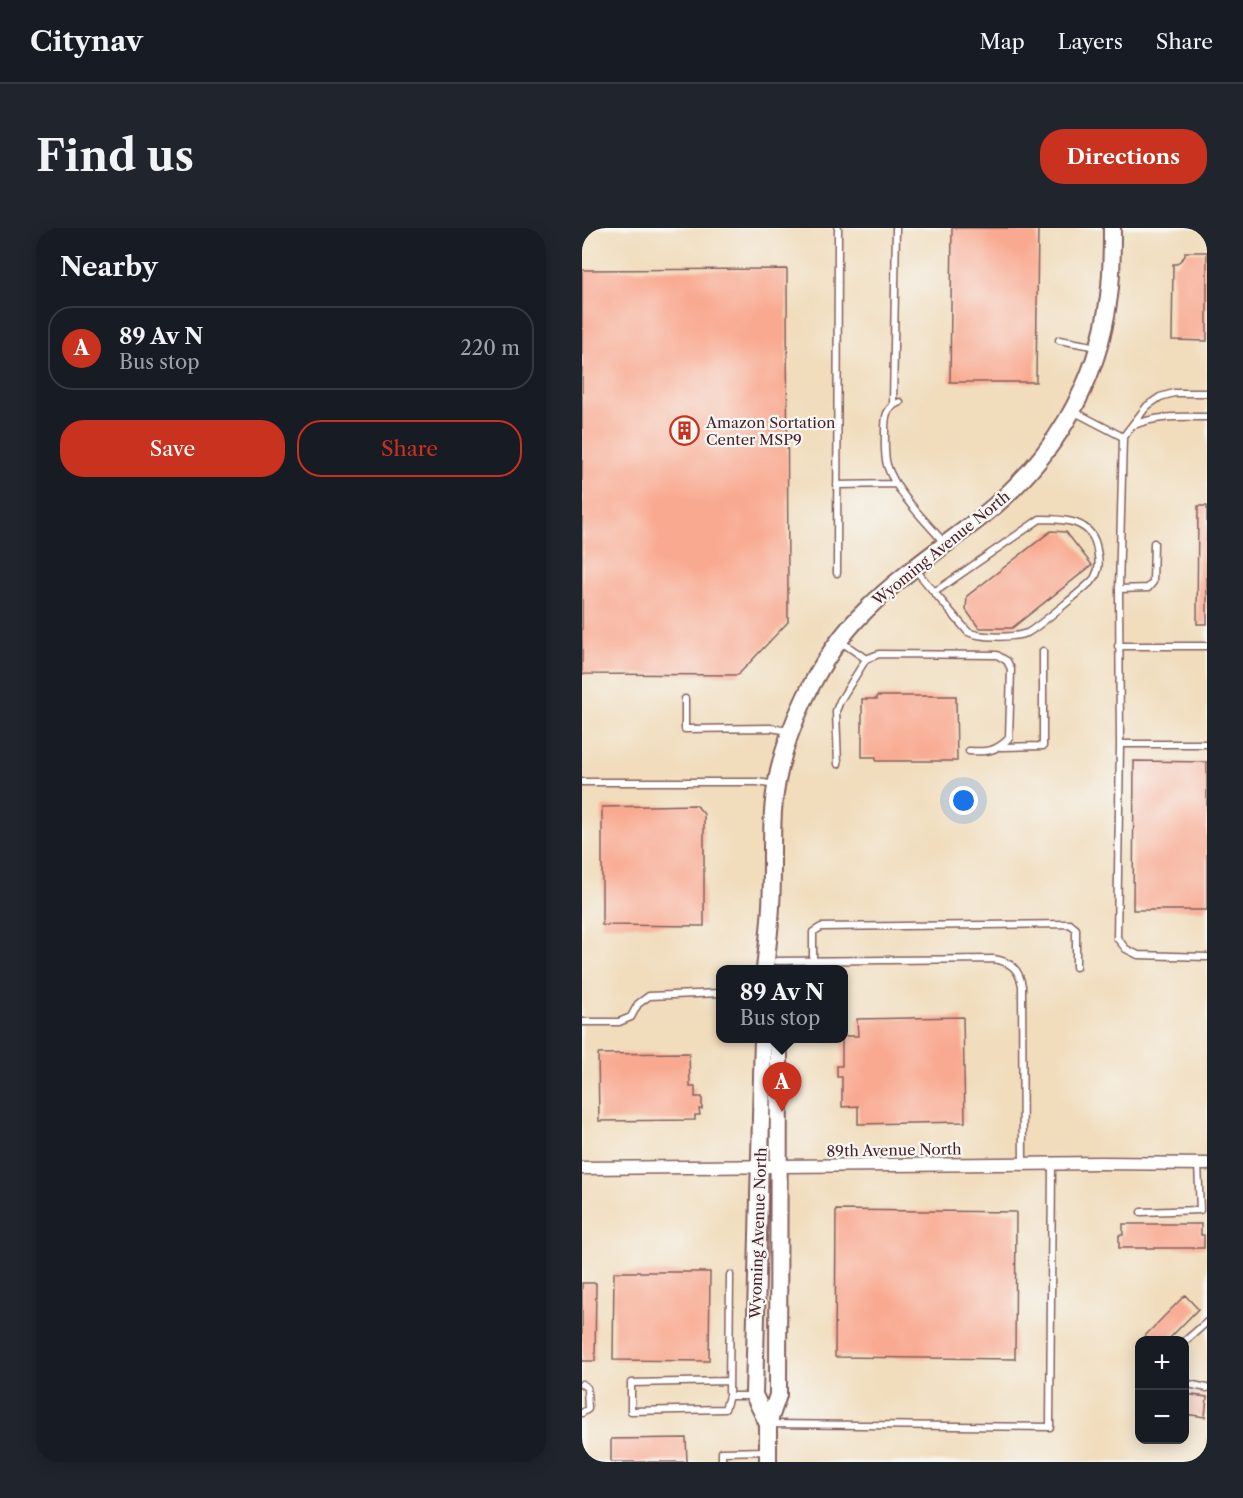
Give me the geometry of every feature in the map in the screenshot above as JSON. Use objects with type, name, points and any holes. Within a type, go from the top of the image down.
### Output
[{"type":"street","name":"Wyoming Avenue North","points":[[773,965],[771,906],[773,810],[791,731],[805,697],[840,641],[866,609],[1014,489],[1061,432],[1073,411],[1098,347],[1109,296],[1112,228]]},
{"type":"street","name":"Wyoming Avenue North","points":[[763,1043],[754,1395],[768,1424]]},
{"type":"street","name":"Wyoming Avenue North","points":[[768,1457],[768,1424],[778,1395],[779,1043]]},
{"type":"street","name":"89th Avenue North","points":[[582,1168],[1052,1163],[1202,1164]]},
{"type":"lane","points":[[837,573],[838,228]]},
{"type":"lane","points":[[896,228],[897,404],[885,415],[884,450],[895,484],[945,544]]},
{"type":"lane","points":[[1059,340],[1098,347]]},
{"type":"lane","points":[[1207,393],[1174,393],[1160,397],[1148,406],[1124,437],[1118,646],[1120,744],[1117,938],[1126,949],[1138,955],[1207,957]]},
{"type":"lane","points":[[1073,411],[1124,437]]},
{"type":"lane","points":[[1133,425],[1167,417],[1207,417]]},
{"type":"lane","points":[[837,485],[895,484]]},
{"type":"lane","points":[[915,569],[933,591],[968,632],[976,636],[1003,636],[1027,632],[1094,579],[1099,565],[1096,538],[1088,529],[1079,524],[1040,519],[933,591]]},
{"type":"lane","points":[[1119,589],[1148,588],[1153,582],[1154,543]]},
{"type":"lane","points":[[840,641],[866,659]]},
{"type":"lane","points":[[1118,646],[1207,646]]},
{"type":"lane","points":[[1000,747],[1043,746],[1043,651]]},
{"type":"lane","points":[[838,764],[837,711],[840,701],[866,659],[879,654],[997,655],[1007,661],[1011,669],[1009,738],[1000,747],[989,752],[969,751]]},
{"type":"lane","points":[[685,699],[685,729],[770,728],[791,731]]},
{"type":"lane","points":[[1120,744],[1207,744]]},
{"type":"lane","points":[[582,782],[757,782],[777,785]]},
{"type":"lane","points":[[813,960],[813,932],[821,927],[1070,924],[1076,929],[1076,967]]},
{"type":"lane","points":[[780,965],[813,960],[994,959],[1005,961],[1015,967],[1022,986],[1023,1164]]},
{"type":"lane","points":[[582,1022],[625,1020],[631,1017],[638,1004],[649,996],[716,993]]},
{"type":"lane","points":[[768,1424],[1050,1427],[1052,1163]]},
{"type":"lane","points":[[1141,1212],[1200,1210],[1202,1164]]},
{"type":"lane","points":[[1199,1197],[1207,1197]]},
{"type":"lane","points":[[729,1381],[631,1383],[631,1411],[725,1409],[729,1396],[730,1275]]},
{"type":"lane","points":[[1189,1338],[1207,1322]]},
{"type":"lane","points":[[582,1384],[587,1388],[588,1409],[582,1413]]},
{"type":"lane","points":[[1189,1384],[1207,1388]]},
{"type":"lane","points":[[729,1396],[754,1395]]},
{"type":"lane","points":[[722,1462],[722,1452],[768,1457]]},
{"type":"building","points":[[952,228],[1038,228],[1036,382],[950,382]]},
{"type":"building","points":[[1185,252],[1207,252],[1207,341],[1172,340],[1173,264],[1177,264],[1185,256]]},
{"type":"building","name":"Amazon Sortation Center MSP9","points":[[787,269],[788,622],[738,675],[582,674],[582,270]]},
{"type":"building","points":[[1198,506],[1207,506],[1207,624],[1197,624]]},
{"type":"building","points":[[1051,531],[1066,532],[1092,565],[1012,628],[979,628],[966,610],[967,596]]},
{"type":"building","points":[[877,696],[956,696],[957,761],[876,761],[876,757],[862,757],[862,699],[877,699]]},
{"type":"building","points":[[1134,761],[1207,762],[1207,910],[1133,910]]},
{"type":"building","points":[[696,805],[704,814],[704,926],[602,925],[602,807]]},
{"type":"building","points":[[963,1017],[965,1122],[858,1124],[858,1106],[842,1107],[842,1077],[837,1077],[837,1066],[842,1066],[842,1043],[848,1043],[848,1036],[858,1036],[857,1019]]},
{"type":"building","points":[[689,1053],[690,1087],[695,1087],[695,1097],[702,1097],[702,1109],[699,1109],[700,1115],[695,1115],[695,1120],[599,1121],[598,1054]]},
{"type":"building","points":[[836,1210],[1016,1212],[1015,1359],[835,1357]]},
{"type":"building","points":[[1123,1224],[1201,1224],[1204,1248],[1119,1248],[1119,1235],[1123,1235]]},
{"type":"building","points":[[614,1272],[710,1272],[709,1361],[613,1360]]},
{"type":"building","points":[[582,1283],[596,1283],[595,1361],[582,1361]]},
{"type":"building","points":[[1185,1295],[1198,1309],[1172,1336],[1145,1336]]},
{"type":"building","points":[[1189,1395],[1207,1397],[1205,1417],[1189,1415]]},
{"type":"building","points":[[686,1438],[687,1462],[611,1462],[611,1439]]},
{"type":"place","name":"Amazon Sortation Center MSP9","points":[[685,431]]},
{"type":"place","name":"89 Av N","points":[[782,1112]]}]
